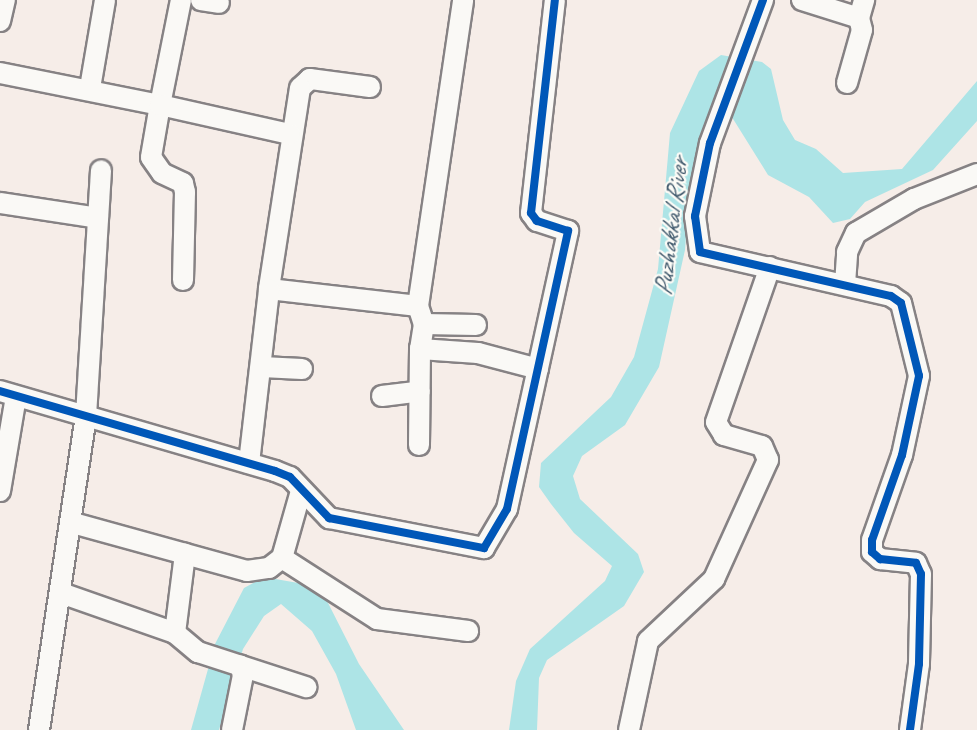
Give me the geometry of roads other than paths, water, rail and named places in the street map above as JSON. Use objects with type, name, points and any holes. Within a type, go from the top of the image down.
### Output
[{"type":"street","points":[[0,21],[5,0]]},
{"type":"street","points":[[90,88],[105,0]]},
{"type":"street","points":[[181,0],[152,157],[162,173],[183,183],[183,280]]},
{"type":"street","points":[[419,445],[421,315],[463,0]]},
{"type":"street","points":[[0,491],[8,394],[291,477],[329,518],[484,548],[507,509],[568,231],[537,221],[531,213],[555,0]]},
{"type":"street","points":[[763,0],[743,46],[710,143],[695,216],[700,252],[845,284],[901,303],[919,364],[902,454],[872,540],[880,559],[916,563],[921,574],[919,664],[910,730]]},
{"type":"street","points":[[802,0],[862,9],[862,30],[847,83]]},
{"type":"street","points":[[0,74],[90,88],[290,134]]},
{"type":"street","points":[[249,463],[290,134],[304,82],[325,79],[370,87]]},
{"type":"street","points":[[39,730],[73,523],[86,416],[101,170]]},
{"type":"street","points":[[845,284],[847,252],[856,234],[914,199],[977,174]]},
{"type":"street","points":[[0,203],[98,218]]},
{"type":"street","points":[[629,730],[648,641],[714,579],[768,460],[762,446],[724,435],[716,422],[770,267]]},
{"type":"street","points":[[269,289],[476,325]]},
{"type":"street","points":[[420,349],[478,353],[538,369]]},
{"type":"street","points":[[262,367],[302,369]]},
{"type":"street","points":[[382,396],[420,391]]},
{"type":"street","points":[[73,523],[247,571],[269,568],[282,558],[301,490]]},
{"type":"street","points":[[175,633],[185,554]]},
{"type":"street","points":[[282,558],[377,619],[468,631]]},
{"type":"street","points":[[61,593],[175,633],[198,652],[306,687]]},
{"type":"street","points":[[232,730],[243,675],[240,665]]},
{"type":"water","name":"Puzhakkal River","points":[[721,55],[762,62],[771,69],[783,120],[795,140],[816,149],[843,173],[902,169],[977,81],[977,121],[933,170],[865,202],[850,219],[833,223],[809,197],[768,175],[730,114],[712,111],[690,182],[685,250],[659,367],[625,425],[582,456],[573,476],[580,499],[638,554],[644,572],[624,606],[547,660],[539,678],[537,730],[509,730],[516,681],[530,649],[605,581],[612,566],[574,533],[539,487],[541,463],[611,397],[634,357],[658,269],[670,133],[699,71]]},
{"type":"water","points":[[264,577],[304,584],[325,597],[359,664],[404,730],[356,730],[336,674],[312,631],[281,604],[264,616],[243,649],[219,730],[191,730],[215,644],[244,588]]}]
